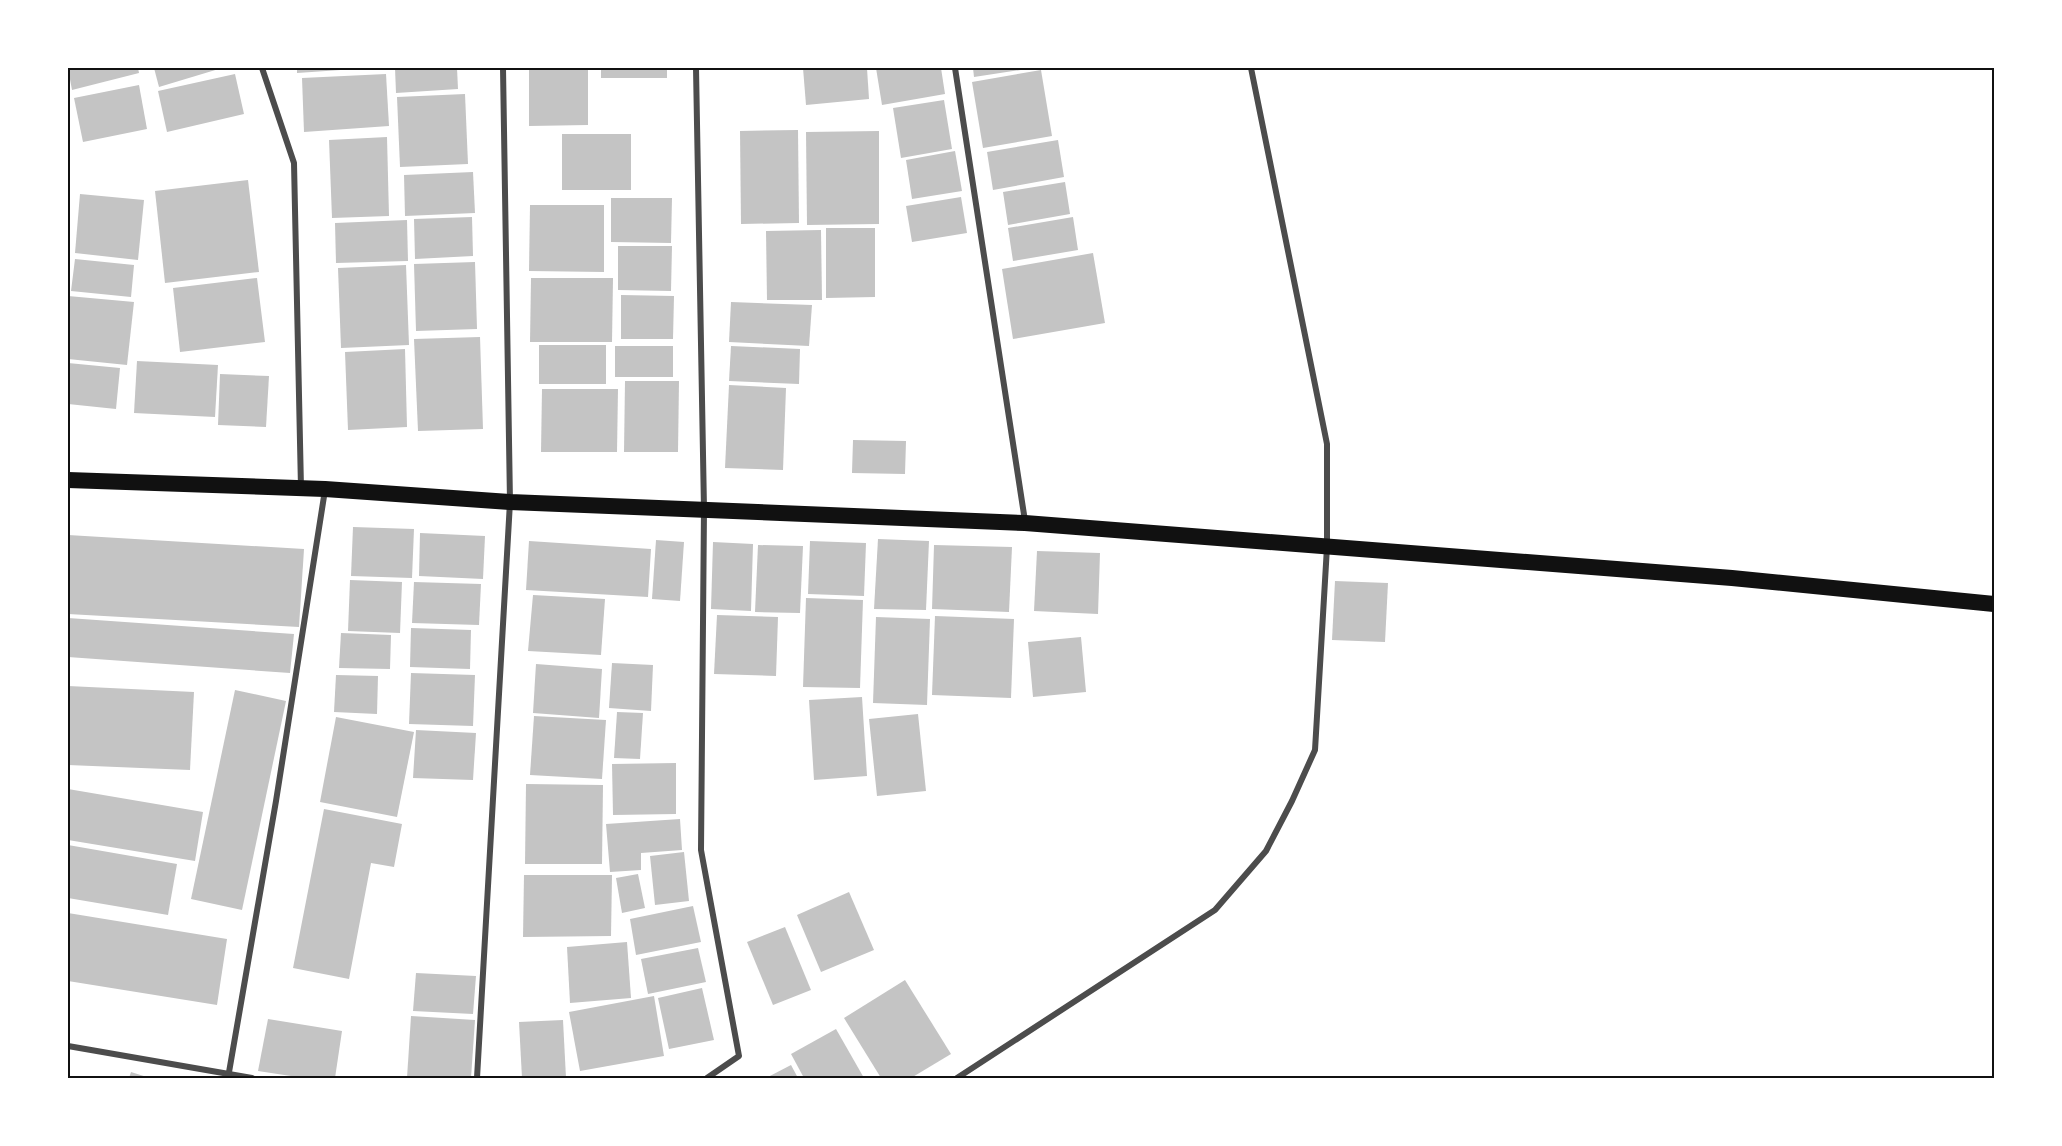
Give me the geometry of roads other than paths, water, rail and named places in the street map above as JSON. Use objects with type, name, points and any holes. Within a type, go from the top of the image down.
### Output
[{"type":"highway","points":[[68,480],[325,489],[510,502],[1025,523],[1732,578],[1995,604]]},
{"type":"street","points":[[262,68],[294,162],[302,489]]},
{"type":"street","points":[[477,1078],[510,502],[503,68]]},
{"type":"street","points":[[696,68],[704,509],[701,850],[739,1056],[707,1078]]},
{"type":"street","points":[[956,68],[1025,523]]},
{"type":"street","points":[[957,1078],[1215,910],[1266,851],[1315,750],[1327,547],[1327,444],[1251,68]]},
{"type":"street","points":[[228,1077],[278,789],[325,489]]},
{"type":"street","points":[[68,1046],[228,1077],[252,1078]]}]
